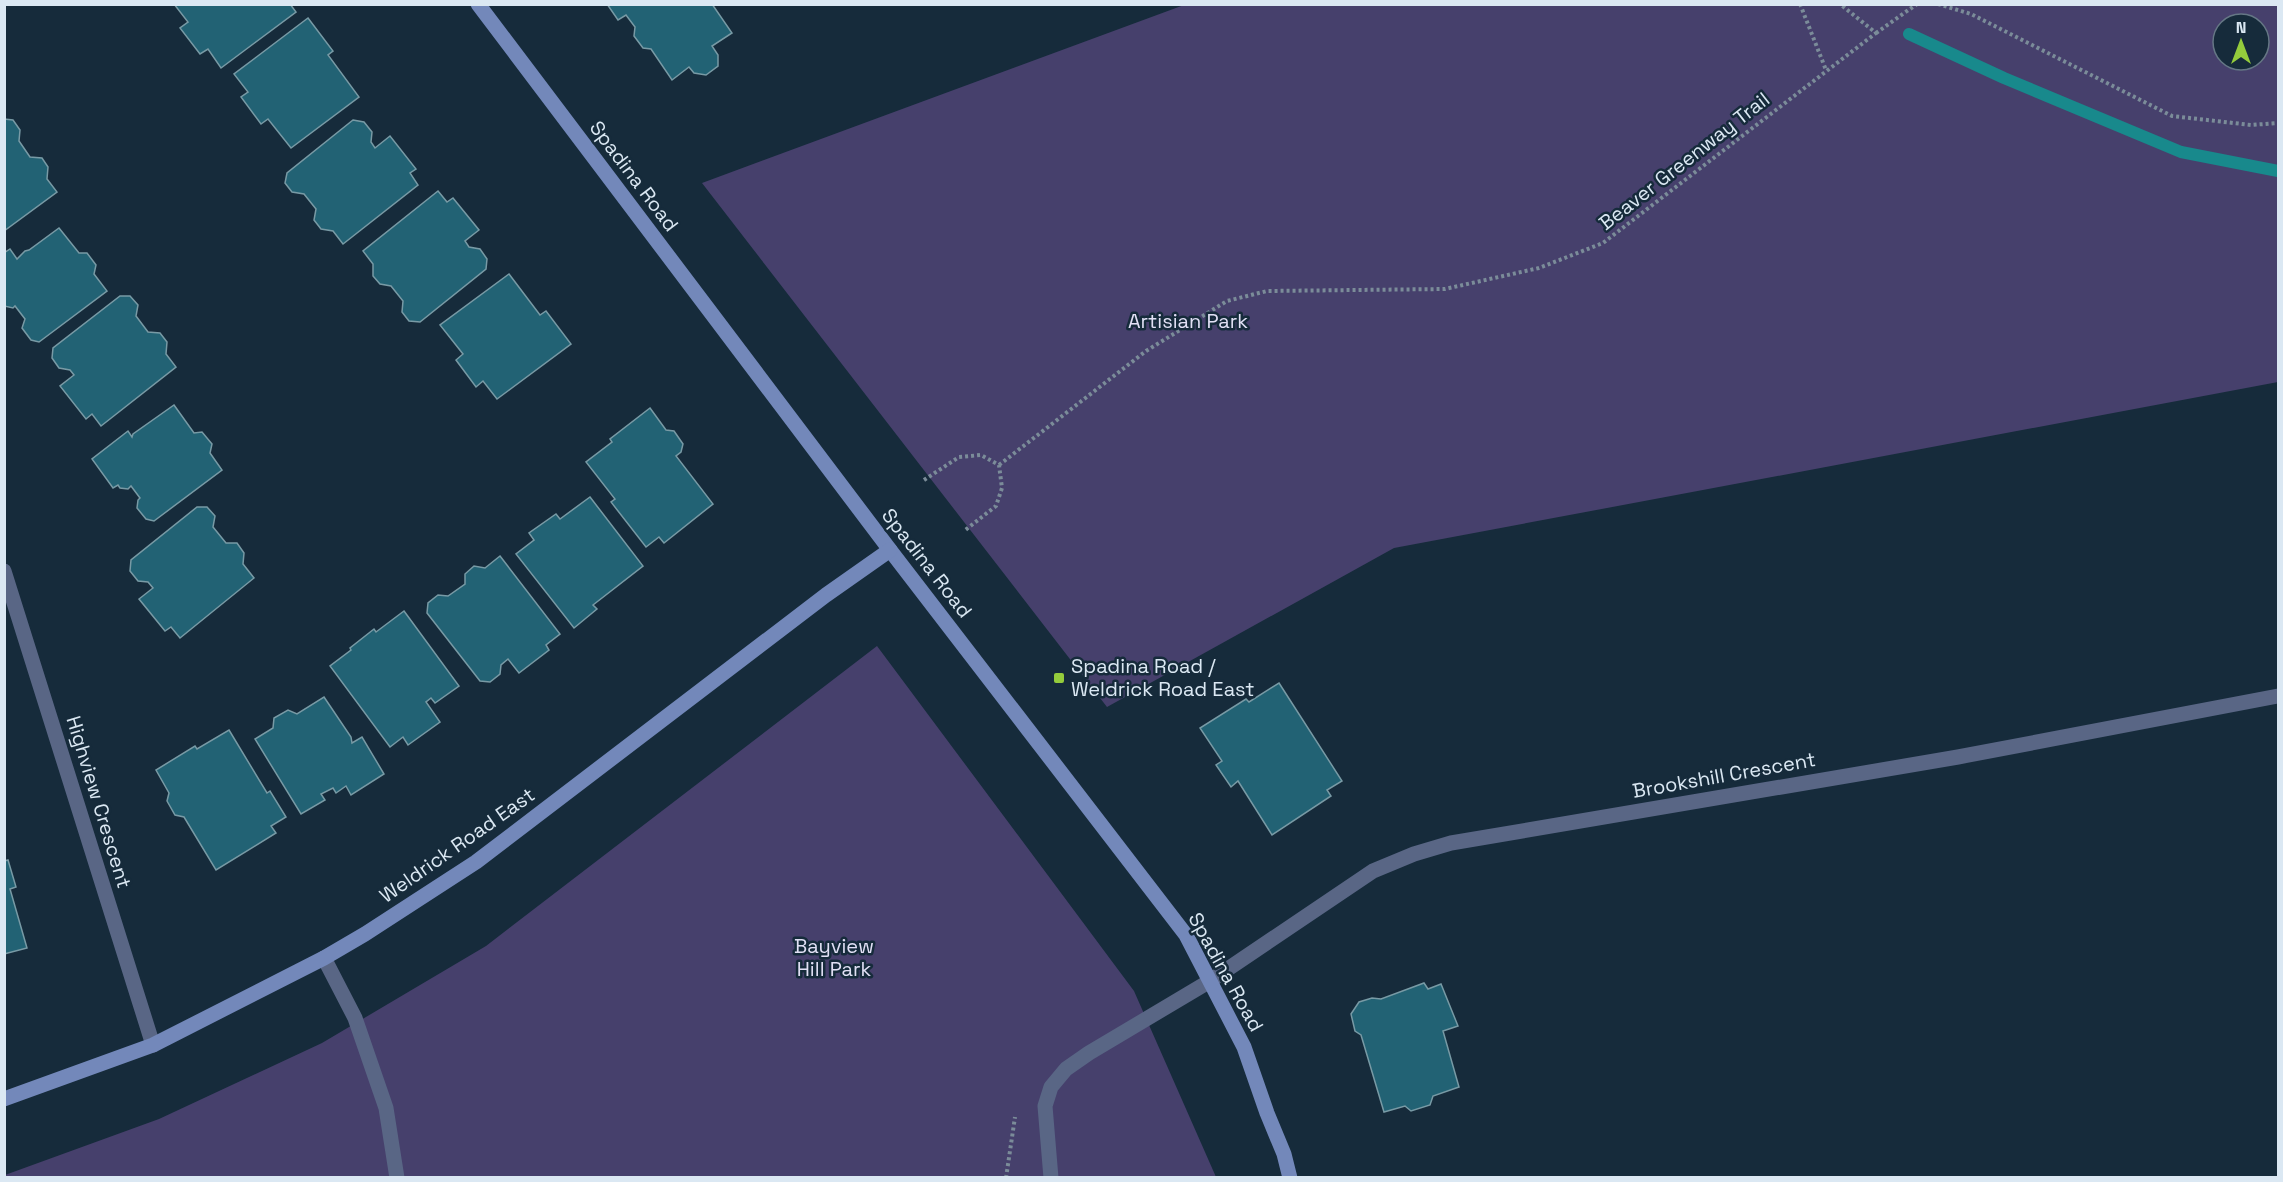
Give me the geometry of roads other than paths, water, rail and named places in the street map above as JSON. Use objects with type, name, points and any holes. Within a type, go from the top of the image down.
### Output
[{"type":"street","name":"Spadina Road","points":[[478,4],[890,550],[1186,935],[1244,1047],[1284,1154],[1290,1178]]},
{"type":"street","name":"Weldrick Road East","points":[[4,1099],[153,1045],[324,958],[476,862],[890,550]]},
{"type":"street","name":"Highview Crescent","points":[[4,571],[153,1045]]},
{"type":"street","name":"Brookshill Crescent","points":[[1052,1178],[1045,1106],[1051,1087],[1066,1069],[1210,981],[1373,871],[1414,854],[1451,843],[1958,757],[2278,696]]},
{"type":"street","points":[[324,958],[355,1018],[386,1108],[397,1178]]},
{"type":"waterway","points":[[1909,34],[2004,78],[2181,152],[2278,171]]},
{"type":"place","name":"Spadina Road / Weldrick Road East","points":[[1059,678]]},
{"type":"park label","name":"Artisian Park","points":[[1188,321]]},
{"type":"park label","name":"Bayview Hill Park","points":[[834,958]]}]
